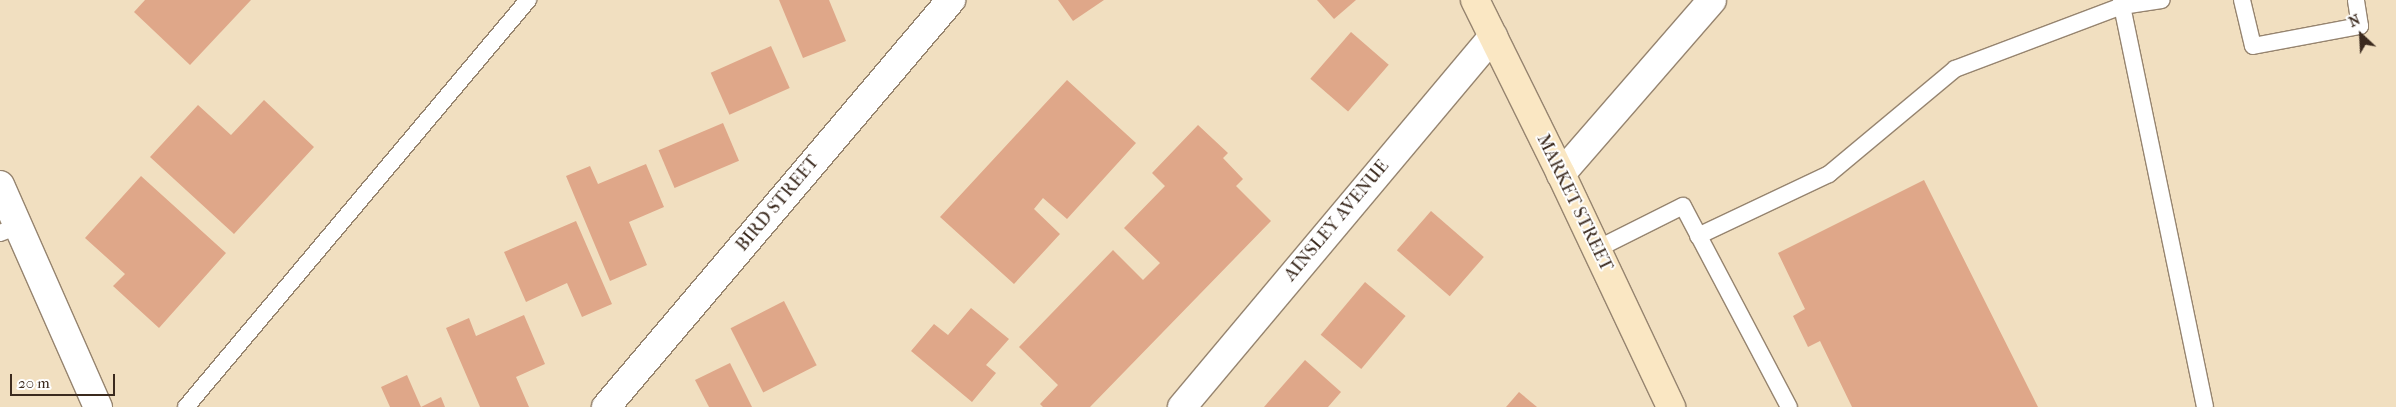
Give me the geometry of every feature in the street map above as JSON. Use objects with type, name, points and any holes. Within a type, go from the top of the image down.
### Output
[{"type":"main road","name":"MARKET STREET","points":[[1475,0],[1562,174],[1671,407]]},
{"type":"street","name":"BIRD STREET","points":[[606,407],[951,0]]},
{"type":"street","points":[[1562,174],[1712,0]]},
{"type":"street","name":"AINSLEY AVENUE","points":[[1182,407],[1493,36]]},
{"type":"street","points":[[0,185],[9,230],[98,407]]},
{"type":"lane","points":[[186,407],[528,0]]},
{"type":"lane","points":[[1698,236],[1829,174],[1955,69],[2122,3],[2162,0]]},
{"type":"lane","points":[[2242,0],[2253,46],[2360,26],[2356,0]]},
{"type":"lane","points":[[2122,3],[2205,407]]},
{"type":"lane","points":[[1597,249],[1683,206],[1789,407]]},
{"type":"building","points":[[145,0],[251,0],[190,65],[134,12]]},
{"type":"building","points":[[779,0],[829,0],[846,41],[803,58]]},
{"type":"building","points":[[1058,0],[1104,0],[1073,21]]},
{"type":"building","points":[[1317,0],[1356,0],[1334,19]]},
{"type":"building","points":[[1351,32],[1389,65],[1348,112],[1310,79]]},
{"type":"building","points":[[771,46],[790,88],[729,115],[711,73]]},
{"type":"building","points":[[1067,80],[1136,143],[1067,219],[1043,198],[1034,209],[1060,234],[1014,284],[940,217]]},
{"type":"building","points":[[264,100],[314,147],[234,234],[150,157],[198,105],[231,135]]},
{"type":"building","points":[[723,123],[739,161],[675,188],[659,150]]},
{"type":"building","points":[[1198,125],[1228,153],[1223,158],[1243,179],[1236,186],[1271,221],[1090,407],[1043,407],[1040,404],[1058,385],[1019,347],[1113,250],[1143,280],[1160,263],[1124,228],[1165,186],[1152,173]]},
{"type":"building","points":[[646,164],[664,207],[629,222],[647,265],[610,281],[566,176],[590,166],[598,184]]},
{"type":"building","points":[[141,176],[226,253],[159,328],[113,286],[125,274],[85,238]]},
{"type":"building","points":[[1924,180],[2038,407],[1852,407],[1820,341],[1808,347],[1793,316],[1805,309],[1778,253]]},
{"type":"building","points":[[1431,211],[1484,257],[1450,296],[1397,250]]},
{"type":"building","points":[[576,221],[612,304],[582,317],[567,283],[526,302],[504,252]]},
{"type":"building","points":[[1365,282],[1406,316],[1361,369],[1321,335]]},
{"type":"building","points":[[784,301],[817,365],[763,392],[731,328]]},
{"type":"building","points":[[971,308],[1009,339],[986,365],[996,373],[972,402],[911,351],[934,324],[948,335]]},
{"type":"building","points":[[524,315],[545,364],[516,377],[529,407],[480,407],[446,328],[469,318],[476,336]]},
{"type":"building","points":[[1305,360],[1341,392],[1328,407],[1264,407]]},
{"type":"building","points":[[730,363],[752,407],[709,407],[695,380]]},
{"type":"building","points":[[407,375],[421,407],[390,407],[381,387]]},
{"type":"building","points":[[1519,392],[1537,407],[1506,407]]},
{"type":"building","points":[[441,397],[445,407],[421,407]]}]
